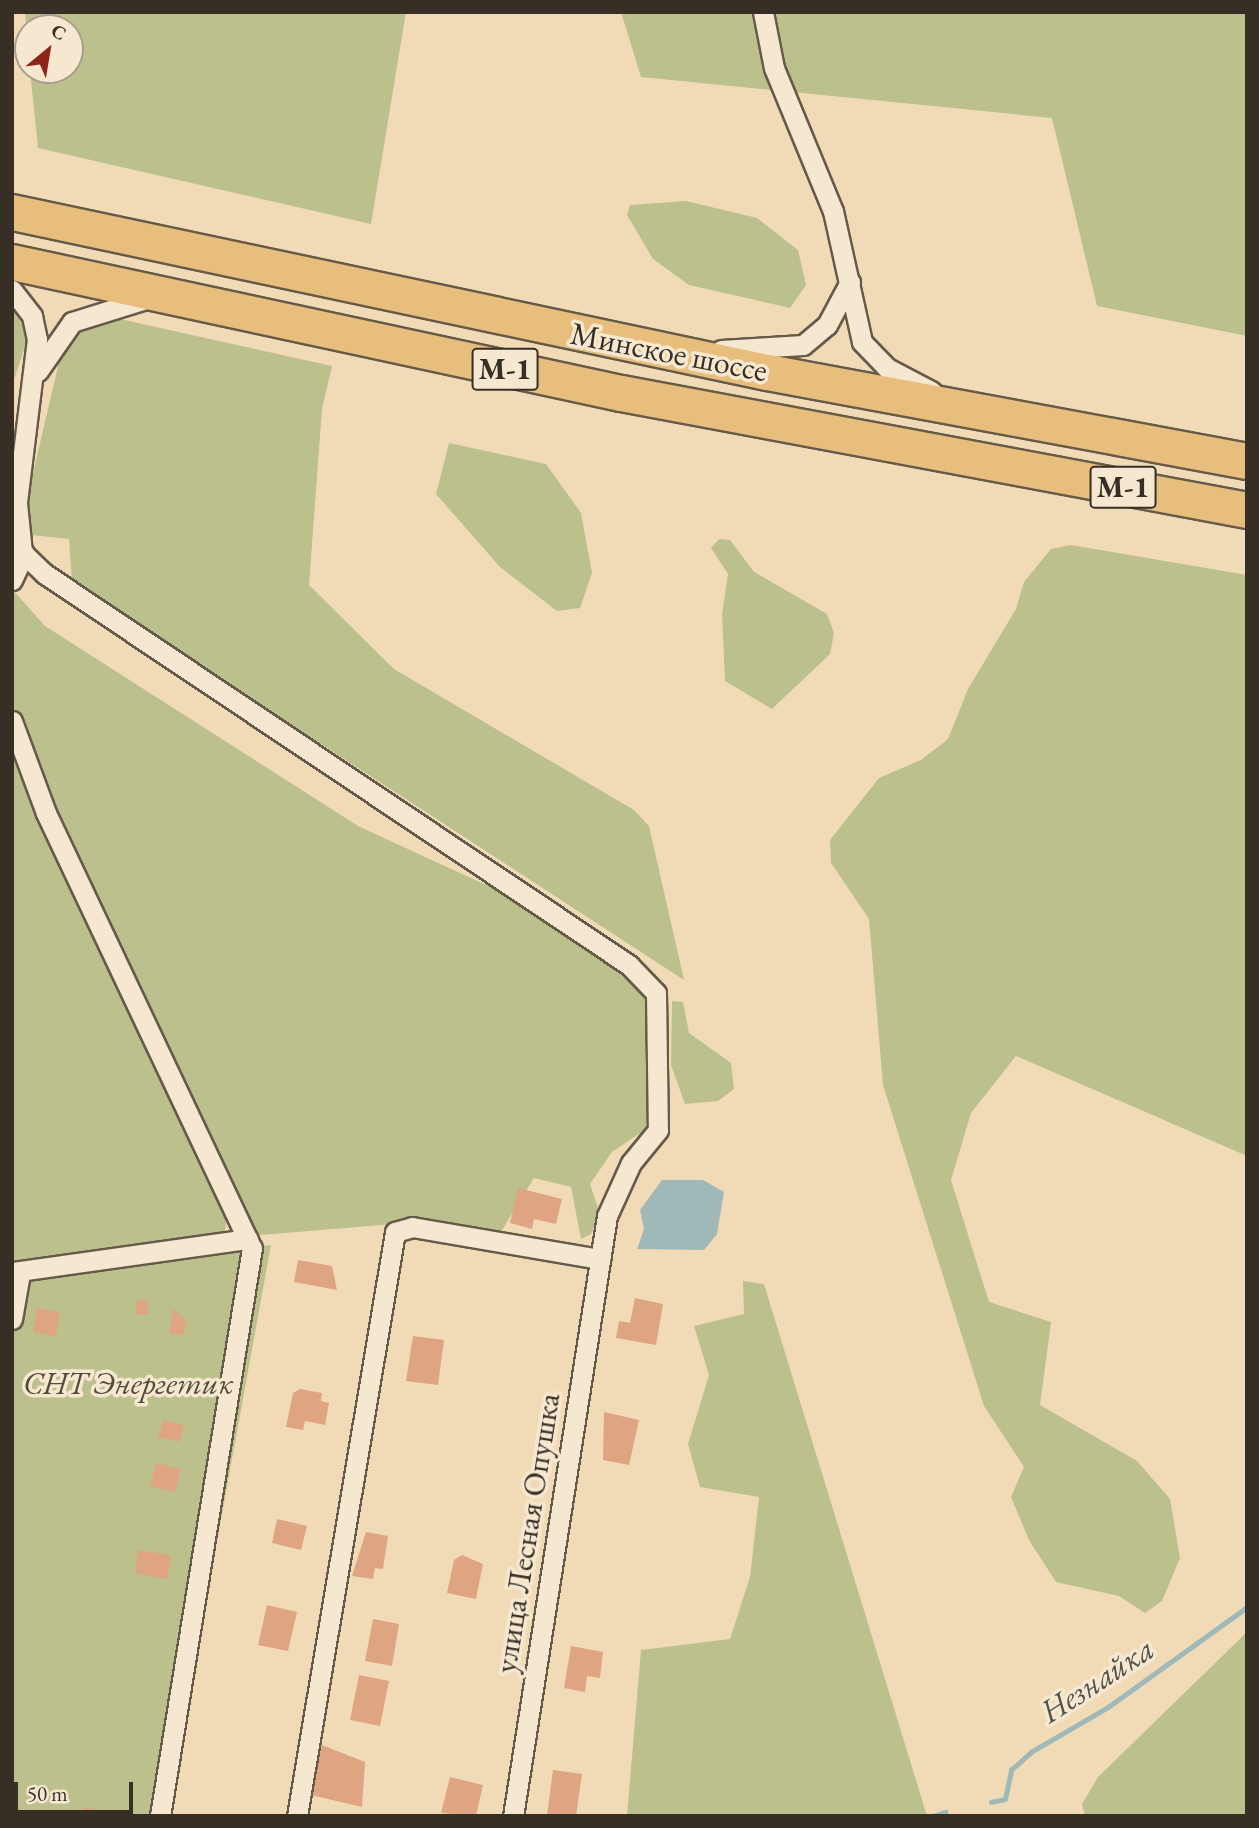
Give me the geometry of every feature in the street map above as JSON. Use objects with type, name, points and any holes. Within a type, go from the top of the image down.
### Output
[{"type":"highway","name":"Минское шоссе","points":[[12,212],[670,352],[1247,461]]},
{"type":"highway","name":"Минское шоссе","points":[[12,262],[159,296],[621,393],[1247,510]]},
{"type":"street","points":[[763,12],[774,68],[833,211],[862,342],[877,361],[982,411]]},
{"type":"street","points":[[670,352],[797,348],[827,325],[850,282]]},
{"type":"street","points":[[12,290],[34,322],[38,372],[17,503],[17,541],[24,554],[12,580]]},
{"type":"street","points":[[38,372],[72,322],[159,296]]},
{"type":"street","name":"улица Лесная Опушка","points":[[24,554],[650,985],[659,1012],[658,1130],[614,1197],[600,1259],[513,1816]]},
{"type":"street","points":[[12,722],[51,825],[248,1240],[250,1270],[160,1816]]},
{"type":"street","points":[[297,1816],[395,1232],[412,1227],[600,1259]]},
{"type":"street","points":[[12,1319],[16,1272],[248,1240]]},
{"type":"green space","points":[[406,12],[371,224],[38,148],[31,84],[84,84],[84,14],[25,14]]},
{"type":"green space","points":[[621,12],[1247,12],[1247,336],[1097,306],[1052,118],[641,77]]},
{"type":"green space","points":[[686,201],[757,218],[798,250],[806,285],[790,308],[689,285],[653,259],[627,215],[630,205]]},
{"type":"green space","points":[[12,302],[28,337],[12,386]]},
{"type":"green space","points":[[111,317],[332,366],[322,409],[309,585],[394,669],[634,810],[649,826],[684,980],[72,582],[69,539],[31,535],[26,503],[63,345],[78,330]]},
{"type":"green space","points":[[449,443],[546,464],[581,513],[592,573],[580,608],[557,611],[500,567],[436,494]]},
{"type":"green space","points":[[719,539],[730,540],[754,572],[827,614],[834,633],[830,654],[772,709],[725,681],[722,614],[728,574],[711,548]]},
{"type":"green space","points":[[1071,545],[1247,575],[1247,1156],[1016,1056],[971,1113],[951,1180],[989,1302],[1051,1322],[1040,1405],[1137,1461],[1170,1499],[1180,1558],[1162,1601],[1145,1613],[1119,1596],[1056,1582],[1029,1540],[1011,1497],[1024,1467],[984,1406],[883,1085],[869,919],[831,863],[830,840],[879,778],[921,760],[948,739],[968,689],[1016,609],[1024,582],[1051,549]]},
{"type":"green space","points":[[12,589],[45,626],[358,826],[499,891],[569,932],[645,995],[651,1019],[649,1127],[612,1152],[590,1184],[600,1214],[591,1234],[581,1239],[571,1187],[534,1178],[499,1235],[418,1222],[261,1235],[229,1205],[224,1236],[12,1262]]},
{"type":"green space","points":[[672,1001],[683,1002],[689,1033],[731,1063],[734,1089],[718,1101],[685,1104],[671,1065]]},
{"type":"green space","name":"СНТ Энергетик","points":[[271,1245],[167,1816],[12,1816],[12,1280]]},
{"type":"green space","points":[[743,1281],[764,1284],[927,1816],[627,1816],[641,1650],[730,1639],[750,1577],[759,1497],[700,1487],[688,1444],[709,1375],[694,1326],[744,1314]]},
{"type":"green space","points":[[1247,1632],[1247,1816],[1085,1816],[1082,1804],[1098,1777]]},
{"type":"water","points":[[662,1180],[703,1180],[724,1192],[717,1234],[704,1250],[637,1249],[644,1229],[640,1210]]},
{"type":"building","points":[[518,1188],[562,1199],[556,1224],[534,1219],[532,1229],[510,1223]]},
{"type":"building","points":[[298,1260],[332,1266],[337,1290],[294,1282]]},
{"type":"building","points":[[635,1298],[663,1304],[656,1345],[616,1338],[619,1321],[630,1323]]},
{"type":"building","points":[[147,1299],[149,1314],[137,1315],[136,1300]]},
{"type":"building","points":[[37,1308],[60,1312],[56,1336],[33,1332]]},
{"type":"building","points":[[173,1309],[186,1320],[184,1335],[169,1333]]},
{"type":"building","points":[[413,1336],[444,1340],[438,1385],[406,1381]]},
{"type":"building","points":[[300,1389],[322,1393],[321,1401],[329,1403],[325,1425],[305,1421],[303,1430],[286,1427],[293,1393]]},
{"type":"building","points":[[604,1412],[639,1420],[629,1465],[603,1460]]},
{"type":"building","points":[[163,1420],[184,1425],[179,1442],[158,1437]]},
{"type":"building","points":[[156,1463],[181,1469],[175,1492],[150,1486]]},
{"type":"building","points":[[277,1519],[307,1526],[301,1550],[272,1543]]},
{"type":"building","points":[[366,1532],[388,1536],[383,1569],[375,1568],[373,1579],[352,1576]]},
{"type":"building","points":[[138,1550],[171,1555],[167,1579],[135,1573]]},
{"type":"building","points":[[462,1555],[483,1564],[476,1599],[447,1593],[454,1560]]},
{"type":"building","points":[[267,1605],[297,1612],[288,1651],[258,1645]]},
{"type":"building","points":[[373,1619],[399,1624],[392,1666],[365,1661]]},
{"type":"building","points":[[571,1646],[603,1652],[600,1678],[587,1676],[585,1692],[564,1688]]},
{"type":"building","points":[[359,1675],[389,1681],[380,1726],[350,1720]]},
{"type":"building","points":[[322,1745],[365,1762],[362,1807],[311,1795]]},
{"type":"building","points":[[553,1770],[582,1774],[576,1816],[547,1815]]},
{"type":"building","points":[[450,1777],[483,1785],[476,1816],[441,1813]]},
{"type":"building","points":[[84,1807],[122,1815],[122,1816],[82,1816]]},
{"type":"waterway","name":"Незнайка","points":[[991,1802],[1005,1799],[1011,1770],[1031,1752],[1108,1707],[1247,1607]]},
{"type":"waterway","name":"Незнайка","points":[[933,1816],[945,1812]]}]
